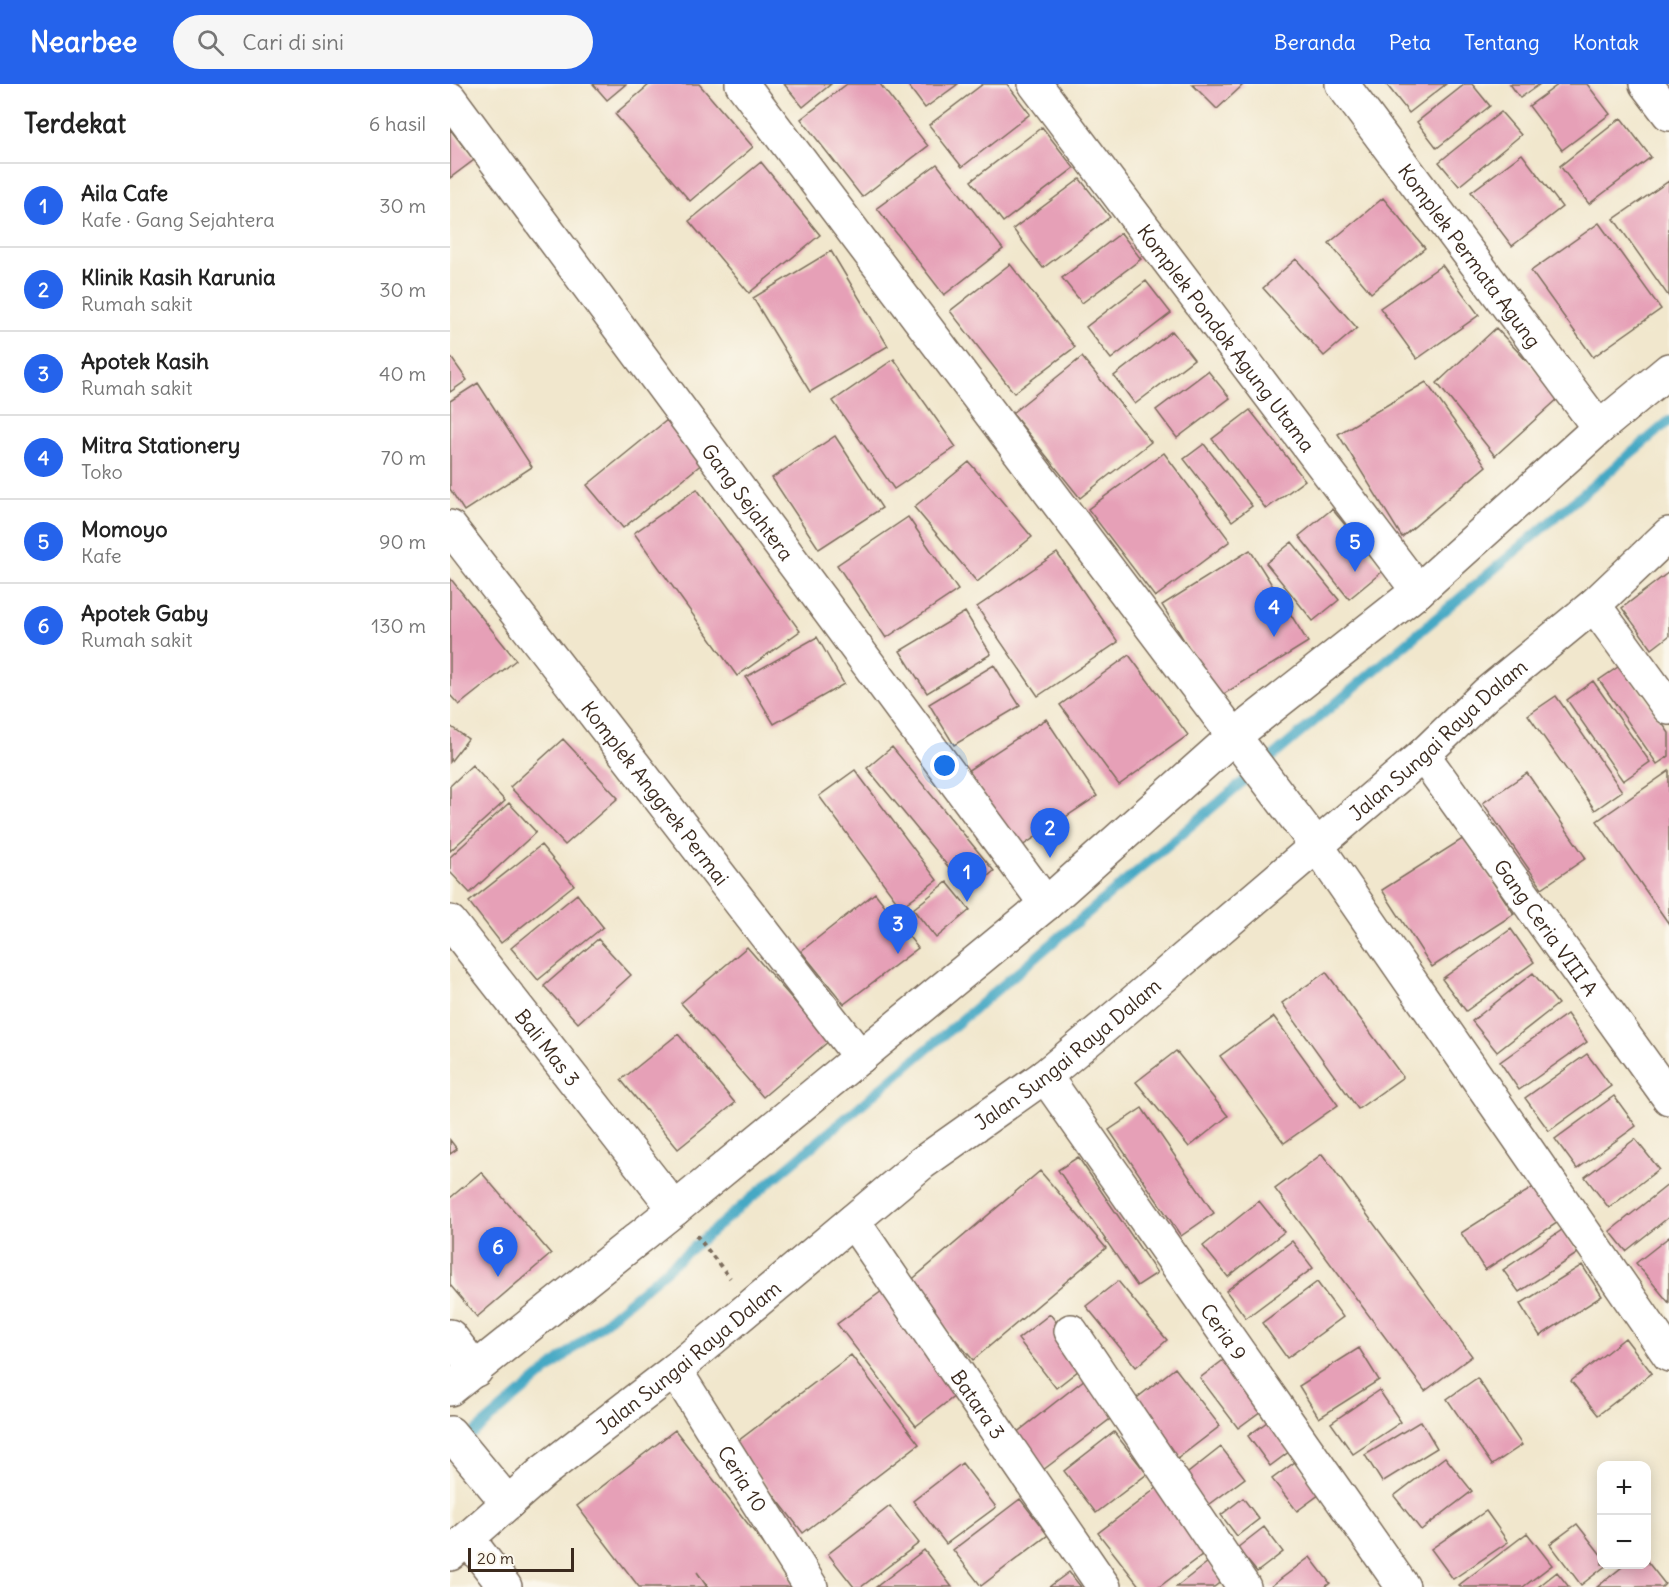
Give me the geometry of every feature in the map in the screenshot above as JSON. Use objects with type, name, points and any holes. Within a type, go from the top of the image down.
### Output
[{"type":"street","points":[[742,84],[1317,846],[1669,1355]]},
{"type":"street","name":"Komplek Pondok Agung Utama","points":[[1035,84],[1418,591]]},
{"type":"street","name":"Komplek Permata Agung","points":[[1342,84],[1599,428]]},
{"type":"street","points":[[1646,84],[1669,114]]},
{"type":"street","name":"Gang Sejahtera","points":[[450,99],[1046,904]]},
{"type":"street","points":[[450,1336],[463,1380],[1046,904],[1241,748],[1599,428],[1669,370]]},
{"type":"street","name":"Komplek Anggrek Permai","points":[[450,527],[860,1057]]},
{"type":"street","name":"Jalan Sungai Raya Dalam","points":[[459,1547],[543,1471],[675,1370],[922,1163],[1045,1076],[1423,754],[1485,694],[1594,605],[1669,534]]},
{"type":"street","points":[[1594,605],[1669,708]]},
{"type":"street","name":"Gang Ceria VIII A","points":[[1423,754],[1669,1098]]},
{"type":"street","name":"Bali Mas 3","points":[[450,922],[675,1209]]},
{"type":"street","name":"Ceria 9","points":[[1045,1076],[1403,1587]]},
{"type":"street","name":"Batara 3","points":[[853,1221],[1104,1587]]},
{"type":"street","points":[[1071,1331],[1244,1587]]},
{"type":"street","name":"Ceria 10","points":[[675,1370],[811,1587]]},
{"type":"street","points":[[450,1432],[508,1503]]},
{"type":"street","points":[[459,1547],[505,1587]]},
{"type":"path","points":[[695,1234],[736,1285]]},
{"type":"building","points":[[593,84],[626,84],[607,100]]},
{"type":"building","points":[[650,84],[699,84],[753,147],[690,201],[615,114]]},
{"type":"building","points":[[784,84],[831,84],[803,107]]},
{"type":"building","points":[[847,84],[880,84],[928,146],[862,197],[801,119]]},
{"type":"building","points":[[907,84],[958,84],[925,108]]},
{"type":"building","points":[[983,84],[1007,84],[1030,114],[962,167],[929,125]]},
{"type":"building","points":[[1192,84],[1244,84],[1217,109]]},
{"type":"building","points":[[1386,84],[1446,84],[1409,113]]},
{"type":"building","points":[[1465,84],[1472,84],[1490,106],[1437,148],[1417,122]]},
{"type":"building","points":[[1510,84],[1540,84],[1520,98]]},
{"type":"building","points":[[1559,84],[1587,84],[1610,114],[1562,150],[1529,106]]},
{"type":"building","points":[[1501,112],[1521,135],[1459,186],[1439,162]]},
{"type":"building","points":[[1621,118],[1651,157],[1589,204],[1560,166]]},
{"type":"building","points":[[1042,127],[1074,168],[1003,222],[971,181]]},
{"type":"building","points":[[450,129],[474,160],[450,178]]},
{"type":"building","points":[[1522,154],[1562,207],[1512,246],[1471,192]]},
{"type":"building","points":[[761,162],[820,235],[749,293],[689,221]]},
{"type":"building","points":[[937,164],[1003,249],[944,295],[877,208]]},
{"type":"building","points":[[1080,179],[1110,217],[1043,268],[1013,229]]},
{"type":"building","points":[[1669,181],[1669,297],[1614,219]]},
{"type":"building","points":[[1383,198],[1425,248],[1371,293],[1329,243]]},
{"type":"building","points":[[1599,223],[1661,309],[1593,357],[1531,271]]},
{"type":"building","points":[[1121,233],[1141,259],[1082,303],[1062,278]]},
{"type":"building","points":[[831,251],[888,346],[810,392],[753,298]]},
{"type":"building","points":[[1296,259],[1357,328],[1324,356],[1263,288]]},
{"type":"building","points":[[1010,264],[1075,347],[1014,393],[950,311]]},
{"type":"building","points":[[1442,265],[1479,315],[1417,359],[1380,308]]},
{"type":"building","points":[[1146,281],[1171,313],[1111,359],[1086,327]]},
{"type":"building","points":[[1496,328],[1560,397],[1495,456],[1437,383]]},
{"type":"building","points":[[1172,331],[1194,359],[1135,404],[1114,376]]},
{"type":"building","points":[[450,356],[467,380],[450,392]]},
{"type":"building","points":[[1082,357],[1151,442],[1080,498],[1012,413]]},
{"type":"building","points":[[894,359],[956,447],[894,489],[833,401]]},
{"type":"building","points":[[1208,371],[1230,398],[1177,438],[1156,410]]},
{"type":"building","points":[[1426,382],[1486,466],[1402,537],[1338,434]]},
{"type":"building","points":[[478,383],[532,467],[464,511],[450,489],[450,401]]},
{"type":"building","points":[[1250,410],[1305,480],[1266,509],[1212,439]]},
{"type":"building","points":[[667,420],[703,463],[623,528],[587,485]]},
{"type":"building","points":[[835,436],[882,508],[819,549],[772,478]]},
{"type":"building","points":[[1204,444],[1252,506],[1232,521],[1184,459]]},
{"type":"building","points":[[1164,453],[1230,541],[1155,597],[1088,509]]},
{"type":"building","points":[[969,462],[1032,537],[977,582],[914,507]]},
{"type":"building","points":[[697,489],[800,631],[737,676],[634,533]]},
{"type":"building","points":[[1332,509],[1383,571],[1349,599],[1299,536]]},
{"type":"building","points":[[908,517],[958,590],[886,638],[837,565]]},
{"type":"building","points":[[1292,542],[1339,600],[1313,621],[1266,563]]},
{"type":"building","points":[[1250,550],[1308,642],[1219,697],[1162,605]]},
{"type":"building","points":[[1057,553],[1118,642],[1038,696],[977,607]]},
{"type":"building","points":[[1669,572],[1669,636],[1652,649],[1622,608]]},
{"type":"building","points":[[450,578],[516,660],[459,705],[450,695]]},
{"type":"building","points":[[965,612],[991,654],[927,693],[900,651]]},
{"type":"building","points":[[817,637],[844,684],[774,724],[746,677]]},
{"type":"building","points":[[1129,655],[1188,735],[1119,785],[1060,705]]},
{"type":"building","points":[[994,665],[1020,706],[954,745],[929,704]]},
{"type":"building","points":[[1621,665],[1669,733],[1669,756],[1657,764],[1599,680]]},
{"type":"building","points":[[1593,681],[1650,762],[1623,781],[1567,700]]},
{"type":"building","points":[[1556,696],[1622,791],[1595,810],[1528,715]]},
{"type":"building","points":[[1046,719],[1097,796],[1019,848],[967,771]]},
{"type":"building","points":[[450,726],[468,739],[450,762]]},
{"type":"building","points":[[563,739],[618,798],[565,845],[510,787]]},
{"type":"building","points":[[892,747],[994,871],[969,892],[867,768]]},
{"type":"building","points":[[472,765],[505,801],[450,851],[450,786]]},
{"type":"building","points":[[855,770],[937,880],[901,907],[819,796]]},
{"type":"building","points":[[1669,771],[1669,924],[1597,821]]},
{"type":"building","points":[[1527,773],[1586,858],[1542,888],[1483,803]]},
{"type":"building","points":[[509,803],[536,832],[470,893],[450,872],[450,857]]},
{"type":"building","points":[[1464,838],[1514,914],[1432,967],[1382,890]]},
{"type":"building","points":[[541,845],[574,885],[501,943],[469,902]]},
{"type":"building","points":[[947,882],[970,910],[936,938],[913,909]]},
{"type":"building","points":[[875,893],[918,948],[844,1004],[801,951]]},
{"type":"building","points":[[577,894],[603,927],[538,980],[511,948]]},
{"type":"building","points":[[1511,929],[1534,962],[1466,1011],[1442,979]]},
{"type":"building","points":[[598,939],[631,975],[578,1023],[544,986]]},
{"type":"building","points":[[747,947],[829,1041],[763,1097],[681,1003]]},
{"type":"building","points":[[1326,972],[1403,1077],[1358,1109],[1282,1003]]},
{"type":"building","points":[[1533,973],[1558,1004],[1497,1052],[1472,1021]]},
{"type":"building","points":[[1567,1014],[1587,1042],[1519,1090],[1500,1062]]},
{"type":"building","points":[[1274,1017],[1338,1105],[1284,1143],[1220,1056]]},
{"type":"building","points":[[678,1034],[735,1103],[678,1149],[621,1080]]},
{"type":"building","points":[[1176,1051],[1228,1116],[1189,1147],[1136,1082]]},
{"type":"building","points":[[1587,1054],[1611,1086],[1549,1131],[1525,1098]]},
{"type":"building","points":[[1614,1096],[1636,1126],[1577,1169],[1555,1139]]},
{"type":"building","points":[[1142,1108],[1214,1213],[1181,1236],[1109,1130]]},
{"type":"building","points":[[1635,1139],[1659,1169],[1609,1208],[1585,1177]]},
{"type":"building","points":[[450,1140],[457,1149],[450,1154]]},
{"type":"building","points":[[1322,1154],[1472,1356],[1425,1391],[1275,1189]]},
{"type":"building","points":[[1078,1157],[1157,1273],[1137,1286],[1058,1170]]},
{"type":"building","points":[[1040,1171],[1106,1248],[973,1360],[908,1283]]},
{"type":"building","points":[[481,1172],[551,1254],[477,1317],[450,1285],[450,1198]]},
{"type":"building","points":[[1540,1183],[1563,1219],[1485,1270],[1461,1233]]},
{"type":"building","points":[[1669,1184],[1669,1217],[1626,1251],[1610,1231]]},
{"type":"building","points":[[1259,1201],[1284,1232],[1228,1277],[1203,1246]]},
{"type":"building","points":[[1562,1230],[1578,1253],[1519,1292],[1503,1270]]},
{"type":"building","points":[[1669,1237],[1669,1303],[1636,1263]]},
{"type":"building","points":[[1292,1241],[1313,1268],[1246,1318],[1226,1291]]},
{"type":"building","points":[[1582,1265],[1602,1296],[1540,1336],[1520,1304]]},
{"type":"building","points":[[1118,1281],[1167,1340],[1136,1367],[1086,1306]]},
{"type":"building","points":[[1317,1282],[1343,1317],[1287,1358],[1262,1323]]},
{"type":"building","points":[[882,1291],[960,1392],[916,1426],[837,1324]]},
{"type":"building","points":[[1050,1314],[1088,1363],[1056,1388],[1018,1339]]},
{"type":"building","points":[[1625,1338],[1652,1373],[1598,1415],[1571,1381]]},
{"type":"building","points":[[1359,1348],[1379,1380],[1319,1418],[1299,1386]]},
{"type":"building","points":[[851,1355],[919,1444],[803,1533],[734,1444]]},
{"type":"building","points":[[1226,1358],[1265,1408],[1238,1428],[1200,1378]]},
{"type":"building","points":[[1175,1368],[1220,1426],[1177,1459],[1133,1401]]},
{"type":"building","points":[[1477,1378],[1522,1445],[1492,1465],[1447,1399]]},
{"type":"building","points":[[1085,1379],[1114,1416],[1043,1470],[1015,1434]]},
{"type":"building","points":[[1379,1390],[1401,1422],[1353,1454],[1331,1423]]},
{"type":"building","points":[[1421,1421],[1437,1448],[1382,1482],[1365,1455]]},
{"type":"building","points":[[1267,1422],[1290,1451],[1270,1466],[1248,1436]]},
{"type":"building","points":[[675,1430],[797,1587],[708,1587],[697,1572],[707,1587],[639,1587],[577,1506]]},
{"type":"building","points":[[1114,1432],[1147,1474],[1096,1513],[1064,1471]]},
{"type":"building","points":[[1221,1447],[1245,1478],[1206,1507],[1183,1477]]},
{"type":"building","points":[[1445,1457],[1472,1491],[1421,1530],[1394,1496]]},
{"type":"building","points":[[1295,1462],[1320,1494],[1297,1511],[1272,1479]]},
{"type":"building","points":[[962,1463],[996,1507],[946,1544],[913,1501]]},
{"type":"building","points":[[1158,1487],[1207,1551],[1159,1587],[1140,1587],[1098,1533]]},
{"type":"building","points":[[1243,1498],[1259,1519],[1237,1536],[1221,1515]]},
{"type":"building","points":[[1020,1499],[1048,1535],[981,1586],[953,1550]]},
{"type":"building","points":[[890,1506],[919,1543],[861,1587],[854,1587],[828,1554]]},
{"type":"building","points":[[1486,1511],[1508,1542],[1453,1579],[1431,1549]]},
{"type":"building","points":[[1577,1524],[1597,1550],[1597,1569],[1602,1569],[1581,1585],[1550,1544]]},
{"type":"building","points":[[1264,1527],[1283,1552],[1257,1572],[1237,1548]]},
{"type":"building","points":[[1527,1533],[1552,1565],[1523,1587],[1460,1587],[1459,1585]]},
{"type":"building","points":[[924,1550],[952,1587],[876,1587]]},
{"type":"building","points":[[1310,1557],[1330,1583],[1325,1587],[1270,1587]]},
{"type":"building","points":[[1208,1562],[1222,1581],[1214,1587],[1176,1587]]},
{"type":"building","points":[[1651,1566],[1665,1584],[1662,1587],[1597,1587],[1620,1569],[1651,1569]]},
{"type":"building","points":[[1069,1572],[1081,1587],[1049,1587]]},
{"type":"building","points":[[1557,1572],[1569,1587],[1538,1587]]},
{"type":"waterway","points":[[463,1442],[1669,421]]},
{"type":"place","name":"Momoyo","points":[[1355,572]]},
{"type":"place","name":"Mitra Stationery","points":[[1274,637]]},
{"type":"place","name":"Klinik Kasih Karunia","points":[[1050,858]]},
{"type":"place","name":"Aila Cafe","points":[[967,902]]},
{"type":"place","name":"Apotek Kasih","points":[[898,954]]},
{"type":"place","name":"Apotek Gaby","points":[[498,1277]]}]
